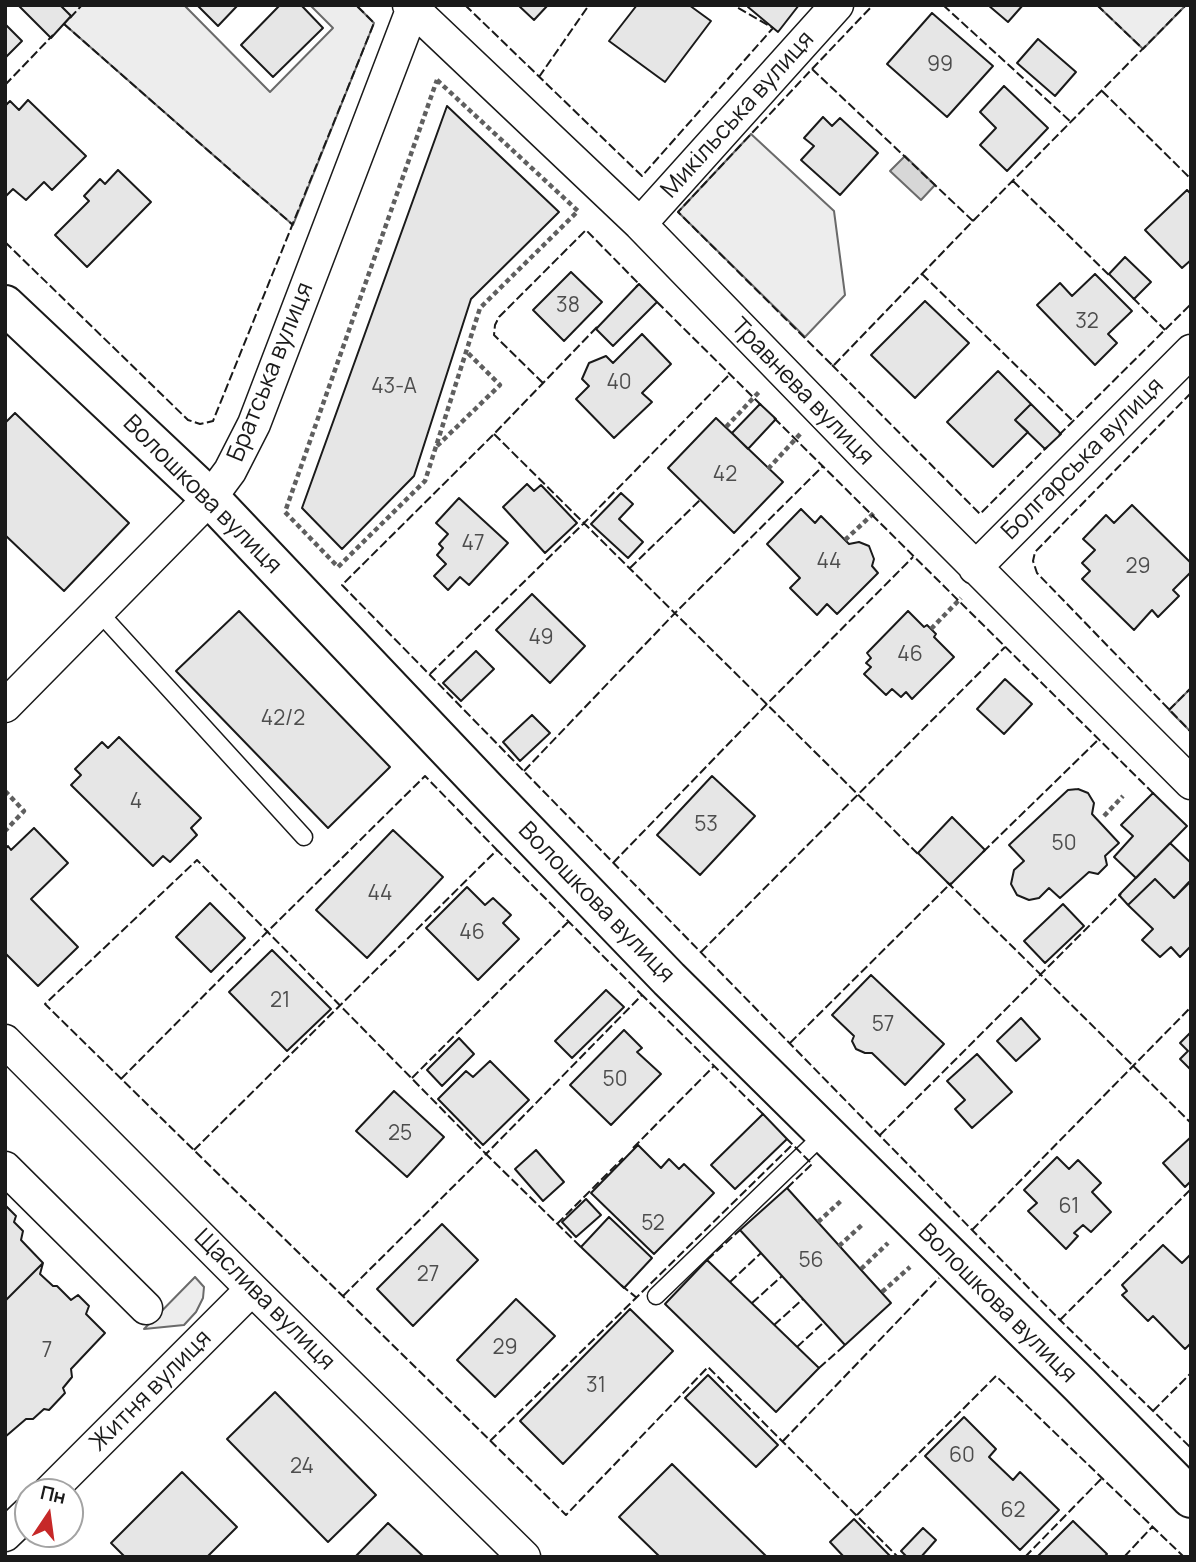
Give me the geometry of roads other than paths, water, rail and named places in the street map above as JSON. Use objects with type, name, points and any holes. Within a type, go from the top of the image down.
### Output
[{"type":"street","name":"Микільська вулиця","points":[[640,224],[837,5]]},
{"type":"street","name":"Травнева вулиця","points":[[412,6],[640,224],[971,580],[1191,783]]},
{"type":"street","name":"Братська вулиця","points":[[5,706],[210,498],[230,471],[254,424],[412,6]]},
{"type":"street","name":"Волошкова вулиця","points":[[5,305],[210,498],[645,954],[1191,1498]]},
{"type":"street","name":"Болгарська вулиця","points":[[971,580],[1191,351]]},
{"type":"street","name":"Щаслива вулиця","points":[[5,1041],[524,1557]]},
{"type":"street","points":[[5,1168],[146,1308]]},
{"type":"street","name":"Житня вулиця","points":[[63,1478],[252,1289]]},
{"type":"lane","points":[[98,611],[304,837]]},
{"type":"lane","points":[[656,1296],[825,1133]]}]
